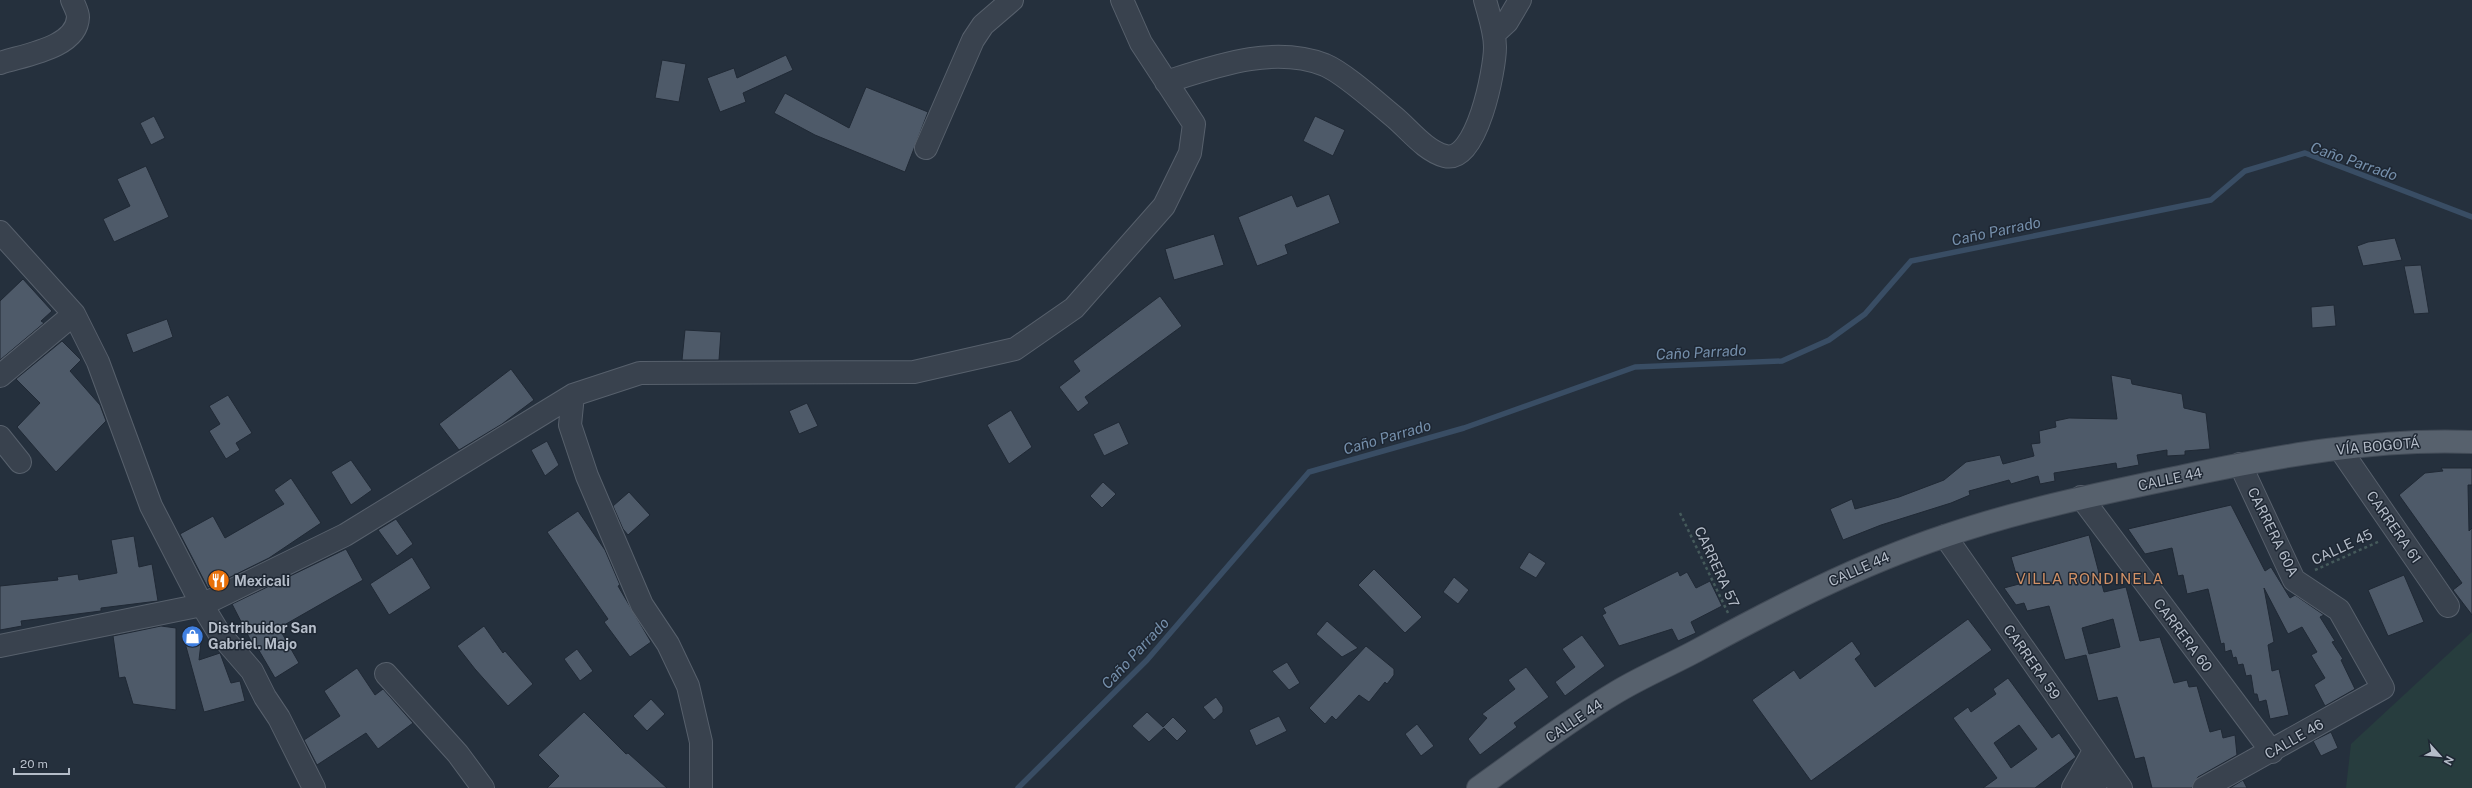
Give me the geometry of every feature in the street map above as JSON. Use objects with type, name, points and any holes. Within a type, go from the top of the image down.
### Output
[{"type":"main road","name":"VÍA BOGOTÁ","points":[[2284,457],[2379,443],[2472,442]]},
{"type":"main road","name":"CALLE 44","points":[[1478,788],[1572,721],[1617,692],[1838,578],[1886,557],[1990,521],[2081,497],[2240,464],[2284,457]]},
{"type":"street","points":[[0,63],[60,44],[75,31],[78,16],[72,0]]},
{"type":"street","points":[[926,148],[973,40],[983,26],[1012,0]]},
{"type":"street","points":[[0,646],[202,605],[345,535],[573,396],[640,373],[914,372],[1015,349],[1074,308],[1164,206],[1190,153],[1194,124],[1141,43],[1122,0]]},
{"type":"street","points":[[1166,82],[1226,63],[1282,56],[1325,65],[1366,93],[1426,145],[1444,156],[1454,156],[1463,150],[1474,136],[1482,111],[1495,57],[1494,34],[1485,0]]},
{"type":"street","points":[[1494,34],[1507,22],[1520,0]]},
{"type":"street","points":[[0,232],[74,314],[98,362],[151,506],[202,605],[219,633],[252,671],[311,779],[316,772],[326,788]]},
{"type":"street","points":[[0,376],[74,314]]},
{"type":"street","points":[[573,396],[570,424],[587,476],[642,605],[668,644],[688,686],[701,742],[701,788]]},
{"type":"street","points":[[0,437],[20,462]]},
{"type":"street","name":"CARRERA 61","points":[[2340,449],[2448,606]]},
{"type":"street","name":"CARRERA 60A","points":[[2240,464],[2294,580],[2339,610],[2383,688]]},
{"type":"street","name":"CARRERA 60","points":[[2081,497],[2272,752]]},
{"type":"street","name":"CARRERA 59","points":[[1945,536],[2099,759],[2121,788]]},
{"type":"street","points":[[386,674],[458,754],[483,788]]},
{"type":"street","name":"CALLE 46","points":[[2204,788],[2272,752],[2383,688]]},
{"type":"street","points":[[2073,788],[2099,759]]},
{"type":"street","points":[[2094,788],[2099,759]]},
{"type":"path","name":"CARRERA 57","points":[[1680,513],[1735,630]]},
{"type":"path","name":"CALLE 45","points":[[2294,580],[2398,532]]},
{"type":"green space","points":[[2472,632],[2472,788],[2346,788],[2351,744]]},
{"type":"building","points":[[786,55],[793,70],[743,93],[746,102],[720,112],[707,78],[734,68],[737,78]]},
{"type":"building","points":[[662,60],[686,64],[679,102],[655,98]]},
{"type":"building","points":[[866,87],[928,112],[905,172],[815,135],[774,113],[785,93],[849,128]]},
{"type":"building","points":[[154,116],[165,138],[151,145],[140,123]]},
{"type":"building","points":[[1315,116],[1345,130],[1333,156],[1303,141]]},
{"type":"building","points":[[146,166],[169,217],[114,242],[103,219],[130,206],[117,179]]},
{"type":"building","points":[[1329,194],[1340,223],[1285,245],[1288,254],[1257,266],[1238,217],[1292,195],[1297,207]]},
{"type":"building","points":[[1214,234],[1224,265],[1174,280],[1165,249]]},
{"type":"building","points":[[2395,238],[2402,260],[2363,266],[2357,246],[2368,242]]},
{"type":"building","points":[[2421,265],[2429,313],[2414,314],[2404,266]]},
{"type":"building","points":[[23,279],[52,311],[41,321],[44,323],[0,360],[0,301]]},
{"type":"building","points":[[1160,296],[1182,326],[1085,397],[1089,403],[1078,412],[1059,387],[1080,371],[1073,361]]},
{"type":"building","points":[[2334,305],[2336,326],[2312,328],[2311,307]]},
{"type":"building","points":[[167,319],[173,337],[133,353],[126,334]]},
{"type":"building","points":[[685,330],[721,332],[719,360],[682,360]]},
{"type":"building","points":[[62,341],[81,360],[70,371],[100,405],[106,421],[56,472],[17,427],[40,403],[16,379]]},
{"type":"building","points":[[511,369],[534,400],[502,424],[459,450],[439,424]]},
{"type":"building","points":[[2111,375],[2131,379],[2132,384],[2182,394],[2184,408],[2206,413],[2210,449],[2185,451],[2185,455],[2167,456],[2167,450],[2137,455],[2139,465],[2117,469],[2116,463],[2054,473],[2055,481],[2040,484],[2038,476],[2011,484],[2009,480],[1969,491],[1970,495],[1951,503],[1881,525],[1843,540],[1830,509],[1852,499],[1855,509],[1899,497],[1944,480],[1966,462],[2000,455],[2003,464],[2034,456],[2031,444],[2040,443],[2039,431],[2056,427],[2055,421],[2069,418],[2117,419]]},
{"type":"building","points":[[228,395],[252,433],[236,443],[240,450],[226,459],[209,431],[220,424],[209,406]]},
{"type":"building","points":[[807,403],[818,426],[799,434],[789,411]]},
{"type":"building","points":[[1011,410],[1032,447],[1009,464],[987,425]]},
{"type":"building","points":[[1119,422],[1129,444],[1104,456],[1093,434]]},
{"type":"building","points":[[547,441],[559,465],[545,476],[531,450]]},
{"type":"building","points":[[351,460],[372,490],[351,505],[331,472]]},
{"type":"building","points":[[2441,468],[2472,468],[2472,485],[2468,485],[2469,531],[2472,528],[2472,615],[2453,590],[2462,583],[2399,495],[2425,473],[2443,471]]},
{"type":"building","points":[[291,478],[321,523],[269,558],[208,588],[180,534],[213,516],[225,538],[284,504],[274,490]]},
{"type":"building","points":[[1103,482],[1116,494],[1102,508],[1090,496]]},
{"type":"building","points":[[629,492],[650,515],[628,535],[623,529],[613,506]]},
{"type":"building","points":[[2231,505],[2265,571],[2271,567],[2290,598],[2295,595],[2324,615],[2320,617],[2335,641],[2332,642],[2343,659],[2341,660],[2355,689],[2325,706],[2314,685],[2325,678],[2311,655],[2317,652],[2302,627],[2288,634],[2264,588],[2274,642],[2268,645],[2272,671],[2279,669],[2289,715],[2270,719],[2266,700],[2259,702],[2257,694],[2254,694],[2251,675],[2246,676],[2243,664],[2238,665],[2236,657],[2233,658],[2231,650],[2225,652],[2224,643],[2221,644],[2208,589],[2187,594],[2183,575],[2178,576],[2172,548],[2145,554],[2128,529]]},
{"type":"building","points":[[578,511],[605,550],[620,585],[618,586],[651,642],[630,657],[604,622],[608,619],[547,532]]},
{"type":"building","points":[[396,519],[413,544],[397,556],[378,530]]},
{"type":"building","points":[[2089,535],[2104,592],[2126,587],[2140,641],[2160,637],[2174,683],[2187,680],[2189,687],[2197,686],[2210,732],[2221,729],[2223,738],[2235,735],[2237,755],[2198,777],[2192,788],[2152,788],[2144,757],[2135,759],[2117,697],[2098,701],[2086,655],[2065,660],[2049,606],[2027,611],[2024,603],[2016,605],[2004,588],[2019,584],[2011,557]],"holes":[[[2113,619],[2120,647],[2089,654],[2082,628]]]},
{"type":"building","points":[[134,536],[139,567],[152,564],[158,601],[101,608],[101,611],[21,621],[22,626],[0,630],[0,586],[58,580],[57,577],[78,574],[79,580],[117,573],[111,540]]},
{"type":"building","points":[[346,549],[363,580],[279,628],[299,663],[275,678],[254,642],[252,643],[232,604]]},
{"type":"building","points":[[1529,552],[1546,563],[1536,578],[1519,568]]},
{"type":"building","points":[[412,557],[431,588],[389,615],[370,584]]},
{"type":"building","points":[[1374,569],[1422,617],[1405,633],[1358,585]]},
{"type":"building","points":[[1678,571],[1680,576],[1687,572],[1696,588],[1710,581],[1722,606],[1691,622],[1696,633],[1678,641],[1672,629],[1619,646],[1602,615],[1606,613],[1603,608]]},
{"type":"building","points":[[2404,575],[2424,622],[2388,636],[2368,590]]},
{"type":"building","points":[[1454,577],[1469,590],[1458,604],[1443,592]]},
{"type":"building","points":[[1968,619],[1992,650],[1811,781],[1752,700],[1794,670],[1800,679],[1852,641],[1861,654],[1855,659],[1875,687]]},
{"type":"building","points":[[1327,621],[1358,648],[1342,657],[1316,634]]},
{"type":"building","points":[[161,626],[176,628],[176,710],[133,704],[125,677],[119,678],[113,636]]},
{"type":"building","points":[[484,626],[503,653],[505,651],[533,684],[508,706],[457,646]]},
{"type":"building","points":[[182,632],[202,634],[199,660],[220,653],[231,683],[240,681],[245,701],[204,712]]},
{"type":"building","points":[[1582,635],[1605,666],[1565,696],[1555,682],[1575,667],[1562,649]]},
{"type":"building","points":[[1366,646],[1394,669],[1394,675],[1387,684],[1385,682],[1369,702],[1359,695],[1336,720],[1332,716],[1325,724],[1309,708]]},
{"type":"building","points":[[577,649],[593,671],[580,681],[564,659]]},
{"type":"building","points":[[1287,662],[1300,683],[1289,690],[1272,671]]},
{"type":"building","points":[[1526,667],[1549,697],[1514,723],[1517,727],[1480,755],[1468,739],[1487,718],[1482,714],[1515,689],[1508,680]]},
{"type":"building","points":[[357,668],[375,695],[383,689],[413,723],[378,749],[366,733],[317,765],[304,740],[340,716],[324,691]]},
{"type":"building","points":[[2008,678],[2052,738],[2059,733],[2076,757],[2035,788],[1983,788],[1997,778],[1953,718],[1968,707],[1971,712],[1996,694],[1993,689]],"holes":[[[2019,725],[2037,749],[2011,768],[1994,743]]]},
{"type":"building","points":[[1216,697],[1223,707],[1223,712],[1214,720],[1203,707]]},
{"type":"building","points":[[651,699],[665,714],[647,731],[633,716]]},
{"type":"building","points":[[584,712],[626,754],[628,753],[667,788],[547,788],[559,776],[538,755]]},
{"type":"building","points":[[1147,712],[1163,727],[1173,717],[1187,731],[1177,741],[1164,728],[1149,742],[1132,726]]},
{"type":"building","points":[[1279,716],[1287,731],[1256,746],[1249,730]]},
{"type":"building","points":[[1417,724],[1434,746],[1421,756],[1405,734]]},
{"type":"building","points":[[2331,732],[2338,748],[2321,756],[2313,741]]},
{"type":"building","points":[[2243,780],[2247,788],[2230,788]]},
{"type":"waterway","name":"Caño Parrado","points":[[1018,788],[1147,660],[1309,472],[1464,428],[1635,367],[1782,361],[1829,340],[1865,314],[1911,261],[2211,200],[2245,171],[2305,153],[2472,217]]},
{"type":"place","name":"Mexicali","points":[[218,581]]},
{"type":"place","name":"Distribuidor San Gabriel. Majo","points":[[193,636]]},
{"type":"district","name":"VILLA RONDINELA","points":[[2090,578]]}]
